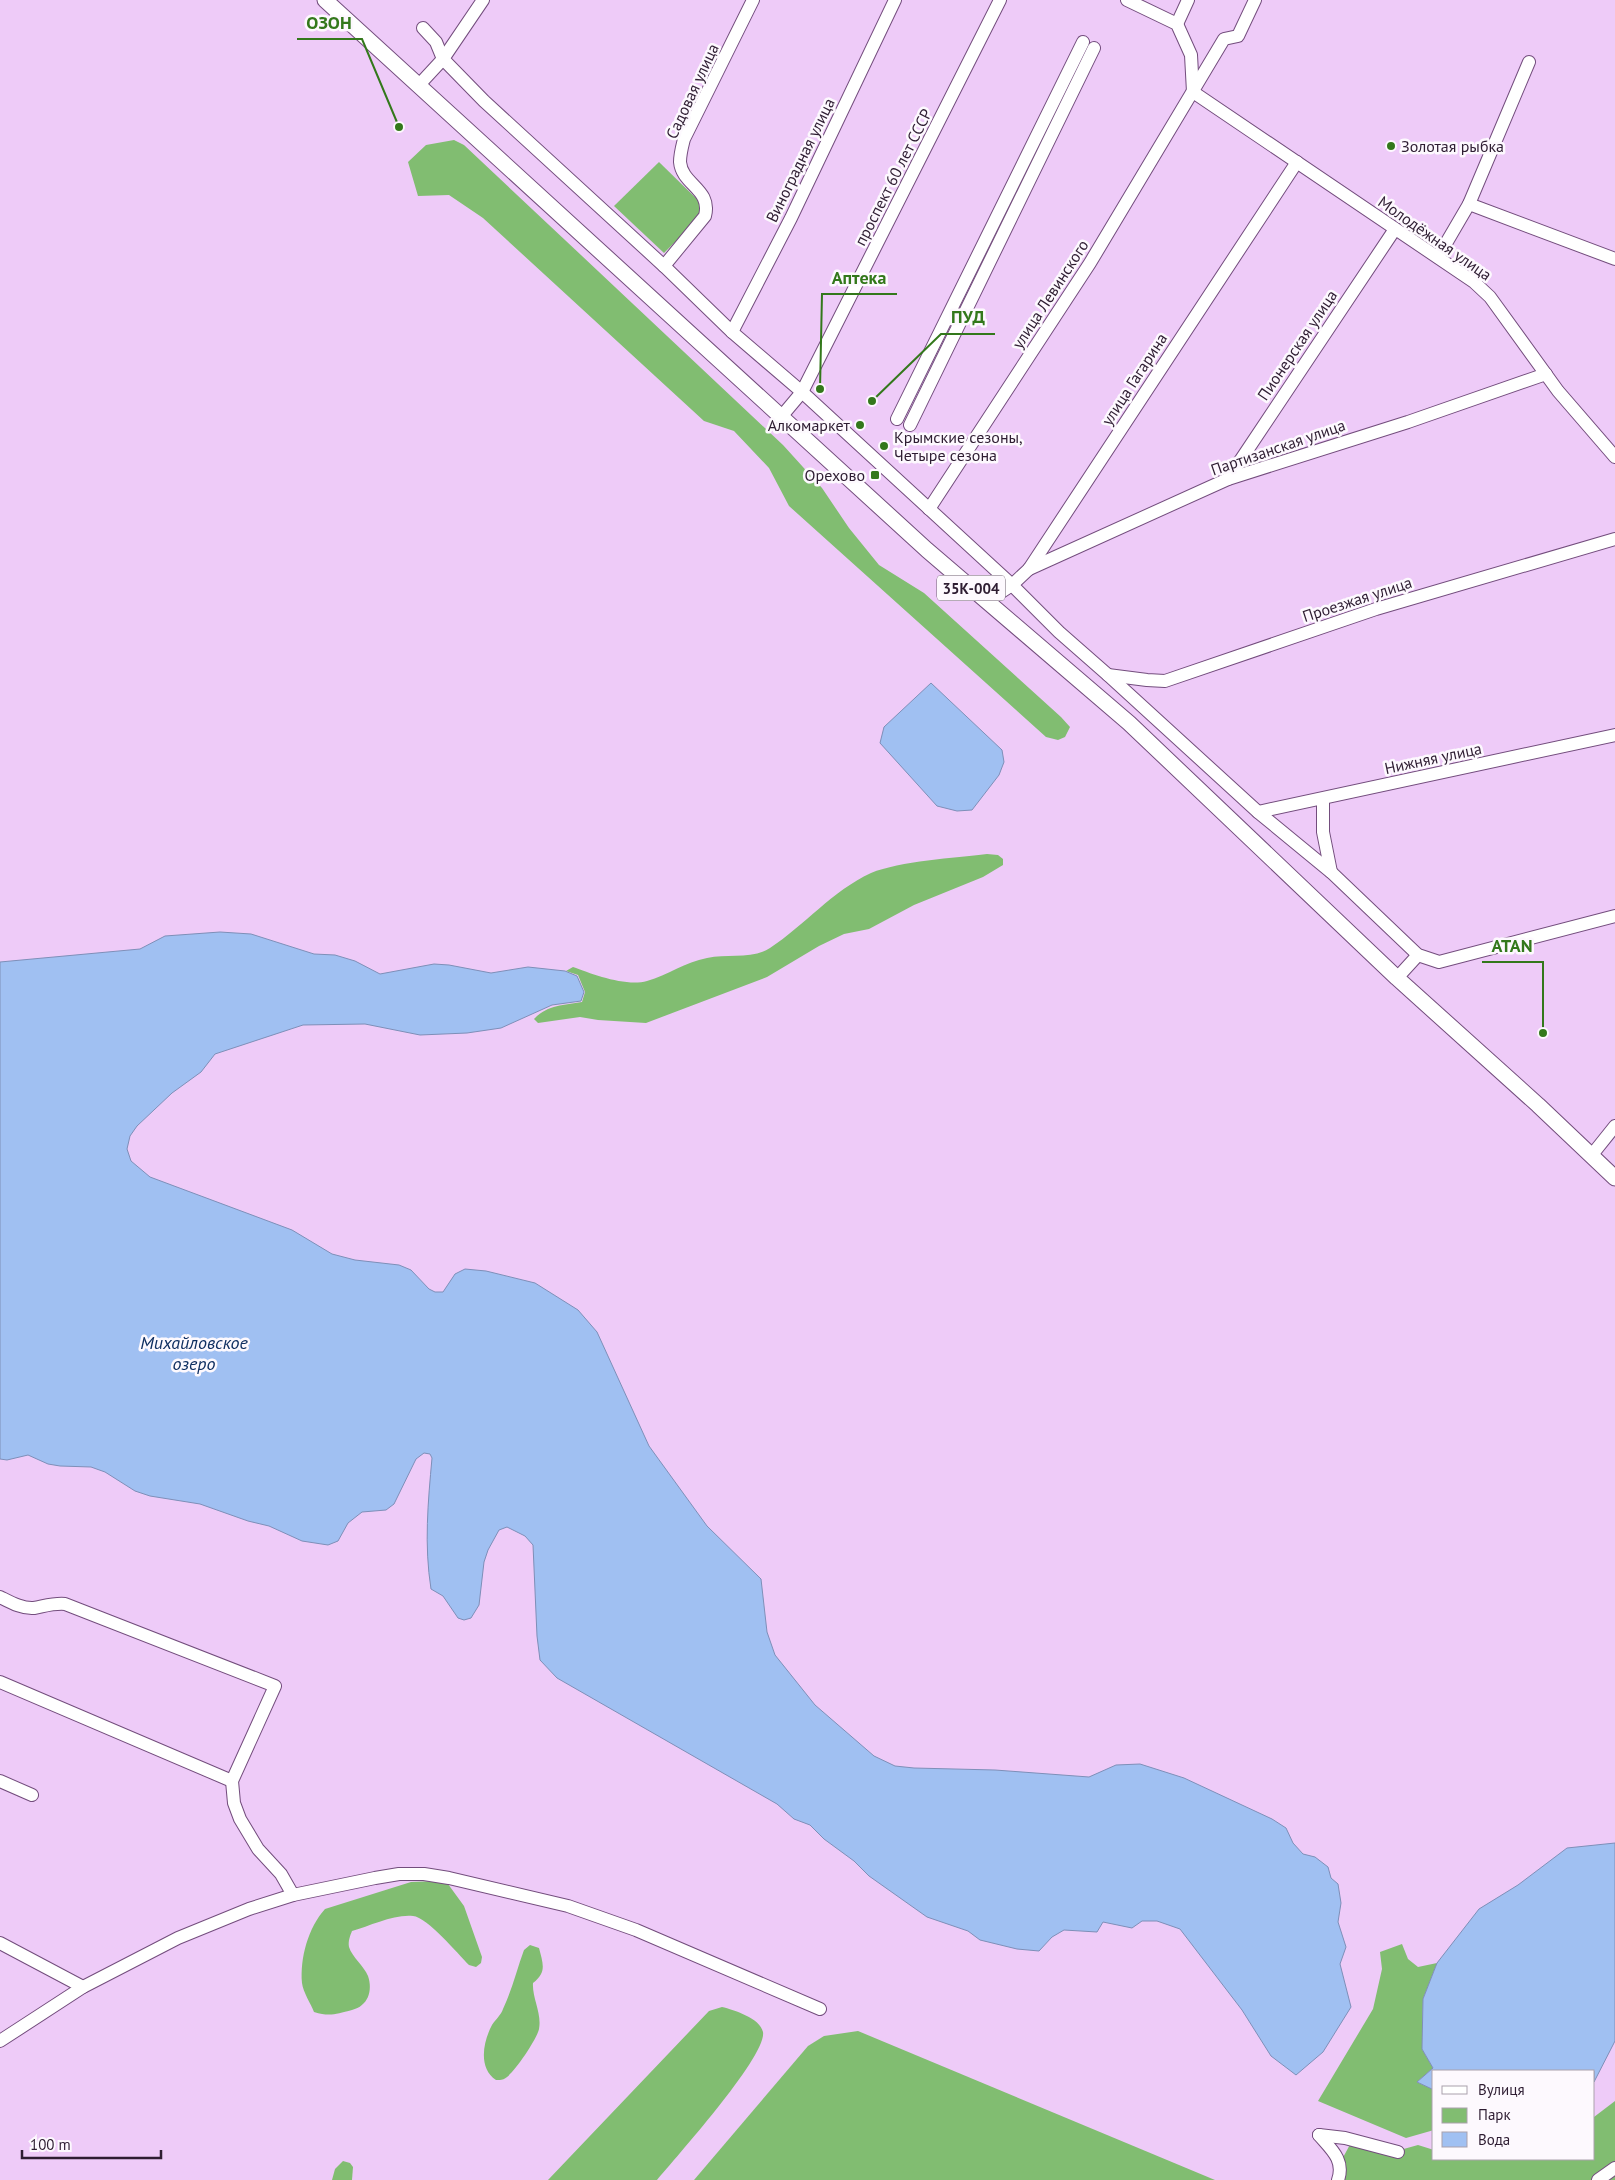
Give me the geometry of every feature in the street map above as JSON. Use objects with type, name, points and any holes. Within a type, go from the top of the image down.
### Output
[{"type":"main road","name":"35К-004","points":[[325,0],[986,602],[1129,723],[1398,978],[1615,1178]]},
{"type":"street","points":[[418,86],[443,58],[482,0]]},
{"type":"street","name":"Садовая улица","points":[[664,266],[705,216],[708,206],[706,200],[683,170],[680,164],[681,151],[684,139],[753,0]]},
{"type":"street","name":"Виноградная улица","points":[[732,332],[791,218],[894,0]]},
{"type":"street","name":"проспект 60 лет СССР","points":[[781,417],[802,392],[1000,0]]},
{"type":"street","points":[[1128,0],[1177,24],[1190,55],[1194,92]]},
{"type":"street","points":[[1177,24],[1188,0]]},
{"type":"street","name":"улица Левинского","points":[[928,509],[1090,263],[1224,39],[1238,36],[1255,0]]},
{"type":"street","points":[[423,28],[441,49],[443,58],[484,101],[664,266],[732,332],[802,392],[1012,584],[1059,632],[1258,812],[1331,872],[1418,955],[1439,962],[1615,916]]},
{"type":"street","points":[[897,418],[1089,45],[974,295],[910,425]]},
{"type":"street","points":[[1438,258],[1469,204],[1529,62]]},
{"type":"street","name":"Молодёжная улица","points":[[1194,92],[1474,282],[1490,297],[1546,374],[1615,457]]},
{"type":"street","name":"улица Гагарина","points":[[986,602],[1012,584],[1028,569],[1297,162]]},
{"type":"street","points":[[1469,204],[1615,259]]},
{"type":"street","name":"Пионерская улица","points":[[1228,479],[1394,229]]},
{"type":"street","points":[[962,289],[974,295]]},
{"type":"street","name":"Партизанская улица","points":[[1028,569],[1228,479],[1408,422],[1546,374]]},
{"type":"street","points":[[913,386],[926,392]]},
{"type":"street","name":"Проезжая улица","points":[[1108,675],[1147,680],[1165,680],[1376,609],[1615,538]]},
{"type":"street","name":"Нижняя улица","points":[[1258,812],[1615,735]]},
{"type":"street","points":[[1323,799],[1323,832],[1331,872]]},
{"type":"street","points":[[1398,978],[1418,955]]},
{"type":"street","points":[[1591,1156],[1615,1126]]},
{"type":"street","points":[[0,1598],[23,1607],[32,1608],[56,1603],[65,1604],[275,1686],[232,1781],[234,1803],[240,1820],[258,1850],[281,1874],[293,1896]]},
{"type":"street","points":[[0,1682],[232,1781]]},
{"type":"street","points":[[0,1781],[32,1795]]},
{"type":"street","points":[[0,2041],[83,1987],[178,1938],[248,1909],[293,1896],[399,1874],[424,1874],[449,1878],[576,1909],[636,1930],[820,2009]]},
{"type":"street","points":[[0,1943],[83,1987]]},
{"type":"street","points":[[1338,2180],[1341,2166],[1338,2157],[1319,2134],[1345,2138],[1398,2152]]},
{"type":"street","points":[[1598,2180],[1615,2168]]},
{"type":"green space","points":[[454,140],[464,145],[783,445],[822,488],[849,528],[879,565],[924,593],[1061,717],[1070,727],[1065,737],[1058,740],[1046,737],[789,506],[769,468],[734,431],[704,421],[483,218],[449,195],[418,196],[408,162],[426,145]]},
{"type":"green space","points":[[659,162],[704,206],[700,217],[664,253],[614,206]]},
{"type":"green space","points":[[987,854],[998,855],[1003,859],[1003,865],[983,877],[914,905],[869,929],[844,934],[819,946],[767,977],[646,1023],[580,1017],[538,1023],[534,1019],[550,1008],[582,1002],[585,992],[578,975],[566,971],[573,967],[609,979],[639,982],[647,981],[699,960],[763,952],[783,939],[844,889],[871,873],[912,863]]},
{"type":"green space","points":[[435,1881],[448,1884],[464,1906],[482,1957],[481,1963],[476,1967],[469,1965],[434,1929],[419,1918],[406,1916],[382,1921],[352,1931],[349,1939],[351,1951],[368,1976],[370,1987],[368,1997],[362,2005],[352,2010],[329,2015],[314,2012],[302,1983],[302,1964],[310,1934],[325,1909],[411,1882]]},
{"type":"green space","points":[[1402,1944],[1408,1959],[1418,1967],[1437,1963],[1423,1999],[1422,2049],[1433,2068],[1417,2082],[1432,2089],[1432,2131],[1406,2138],[1318,2101],[1373,2009],[1382,1969],[1380,1952]]},
{"type":"green space","points":[[530,1945],[539,1948],[543,1963],[540,1975],[533,1983],[540,2023],[539,2029],[519,2064],[508,2076],[496,2080],[490,2075],[484,2062],[486,2039],[506,2002],[524,1950]]},
{"type":"green space","points":[[722,2007],[746,2015],[757,2023],[763,2032],[760,2044],[751,2062],[719,2106],[657,2180],[548,2180],[709,2011]]},
{"type":"green space","points":[[858,2031],[1215,2180],[694,2180],[808,2046],[824,2036]]},
{"type":"green space","points":[[1615,2101],[1615,2180],[1331,2180],[1354,2137],[1400,2150],[1418,2145],[1432,2149],[1432,2160],[1595,2160],[1595,2116]]},
{"type":"green space","points":[[343,2161],[350,2163],[353,2167],[352,2180],[332,2180],[335,2169]]},
{"type":"water","points":[[931,683],[1002,750],[1004,762],[999,775],[972,810],[957,811],[937,806],[880,743],[884,727]]},
{"type":"water","name":"Михайловское озеро","points":[[220,932],[251,934],[314,954],[335,955],[355,961],[380,974],[434,964],[491,973],[528,967],[565,971],[577,976],[584,992],[581,1001],[552,1005],[501,1028],[467,1033],[420,1035],[365,1024],[303,1025],[215,1054],[201,1072],[172,1093],[137,1126],[130,1136],[127,1149],[131,1161],[150,1177],[292,1230],[332,1254],[355,1260],[399,1265],[411,1270],[429,1289],[435,1292],[443,1292],[455,1274],[465,1269],[486,1271],[535,1283],[578,1310],[597,1332],[649,1446],[707,1526],[761,1579],[767,1632],[775,1655],[815,1705],[874,1756],[895,1766],[914,1768],[995,1770],[1089,1777],[1116,1765],[1140,1764],[1184,1778],[1272,1819],[1286,1828],[1293,1843],[1303,1854],[1315,1857],[1328,1867],[1331,1878],[1338,1884],[1341,1903],[1338,1922],[1346,1947],[1340,1964],[1351,2007],[1323,2052],[1296,2075],[1271,2056],[1242,2010],[1180,1929],[1157,1921],[1142,1921],[1132,1928],[1103,1922],[1097,1932],[1064,1930],[1052,1937],[1039,1951],[1017,1949],[980,1940],[968,1931],[927,1917],[869,1876],[854,1861],[824,1839],[810,1825],[794,1819],[777,1804],[557,1678],[540,1660],[537,1636],[533,1545],[525,1536],[507,1527],[499,1530],[484,1562],[479,1605],[471,1618],[464,1620],[458,1618],[443,1596],[431,1589],[427,1540],[432,1458],[430,1454],[424,1453],[416,1459],[394,1504],[386,1510],[362,1512],[348,1523],[338,1541],[328,1545],[302,1541],[269,1526],[248,1521],[200,1504],[150,1496],[135,1491],[105,1472],[91,1467],[48,1464],[28,1455],[7,1460],[0,1459],[0,962],[140,949],[165,936]]},
{"type":"water","points":[[1615,1843],[1615,2041],[1595,2080],[1595,2070],[1432,2070],[1432,2089],[1417,2082],[1433,2068],[1422,2049],[1423,1999],[1437,1963],[1479,1909],[1518,1885],[1567,1848]]},
{"type":"place","name":"ОЗОН","points":[[399,127]]},
{"type":"place","name":"Золотая рыбка","points":[[1391,146]]},
{"type":"place","name":"Аптека","points":[[820,389]]},
{"type":"place","name":"ПУД","points":[[872,401]]},
{"type":"place","name":"Алкомаркет","points":[[860,425]]},
{"type":"place","name":"Крымские сезоны, Четыре сезона","points":[[884,446]]},
{"type":"place","name":"Орехово","points":[[875,475]]},
{"type":"place","name":"ATAN","points":[[1543,1033]]}]
